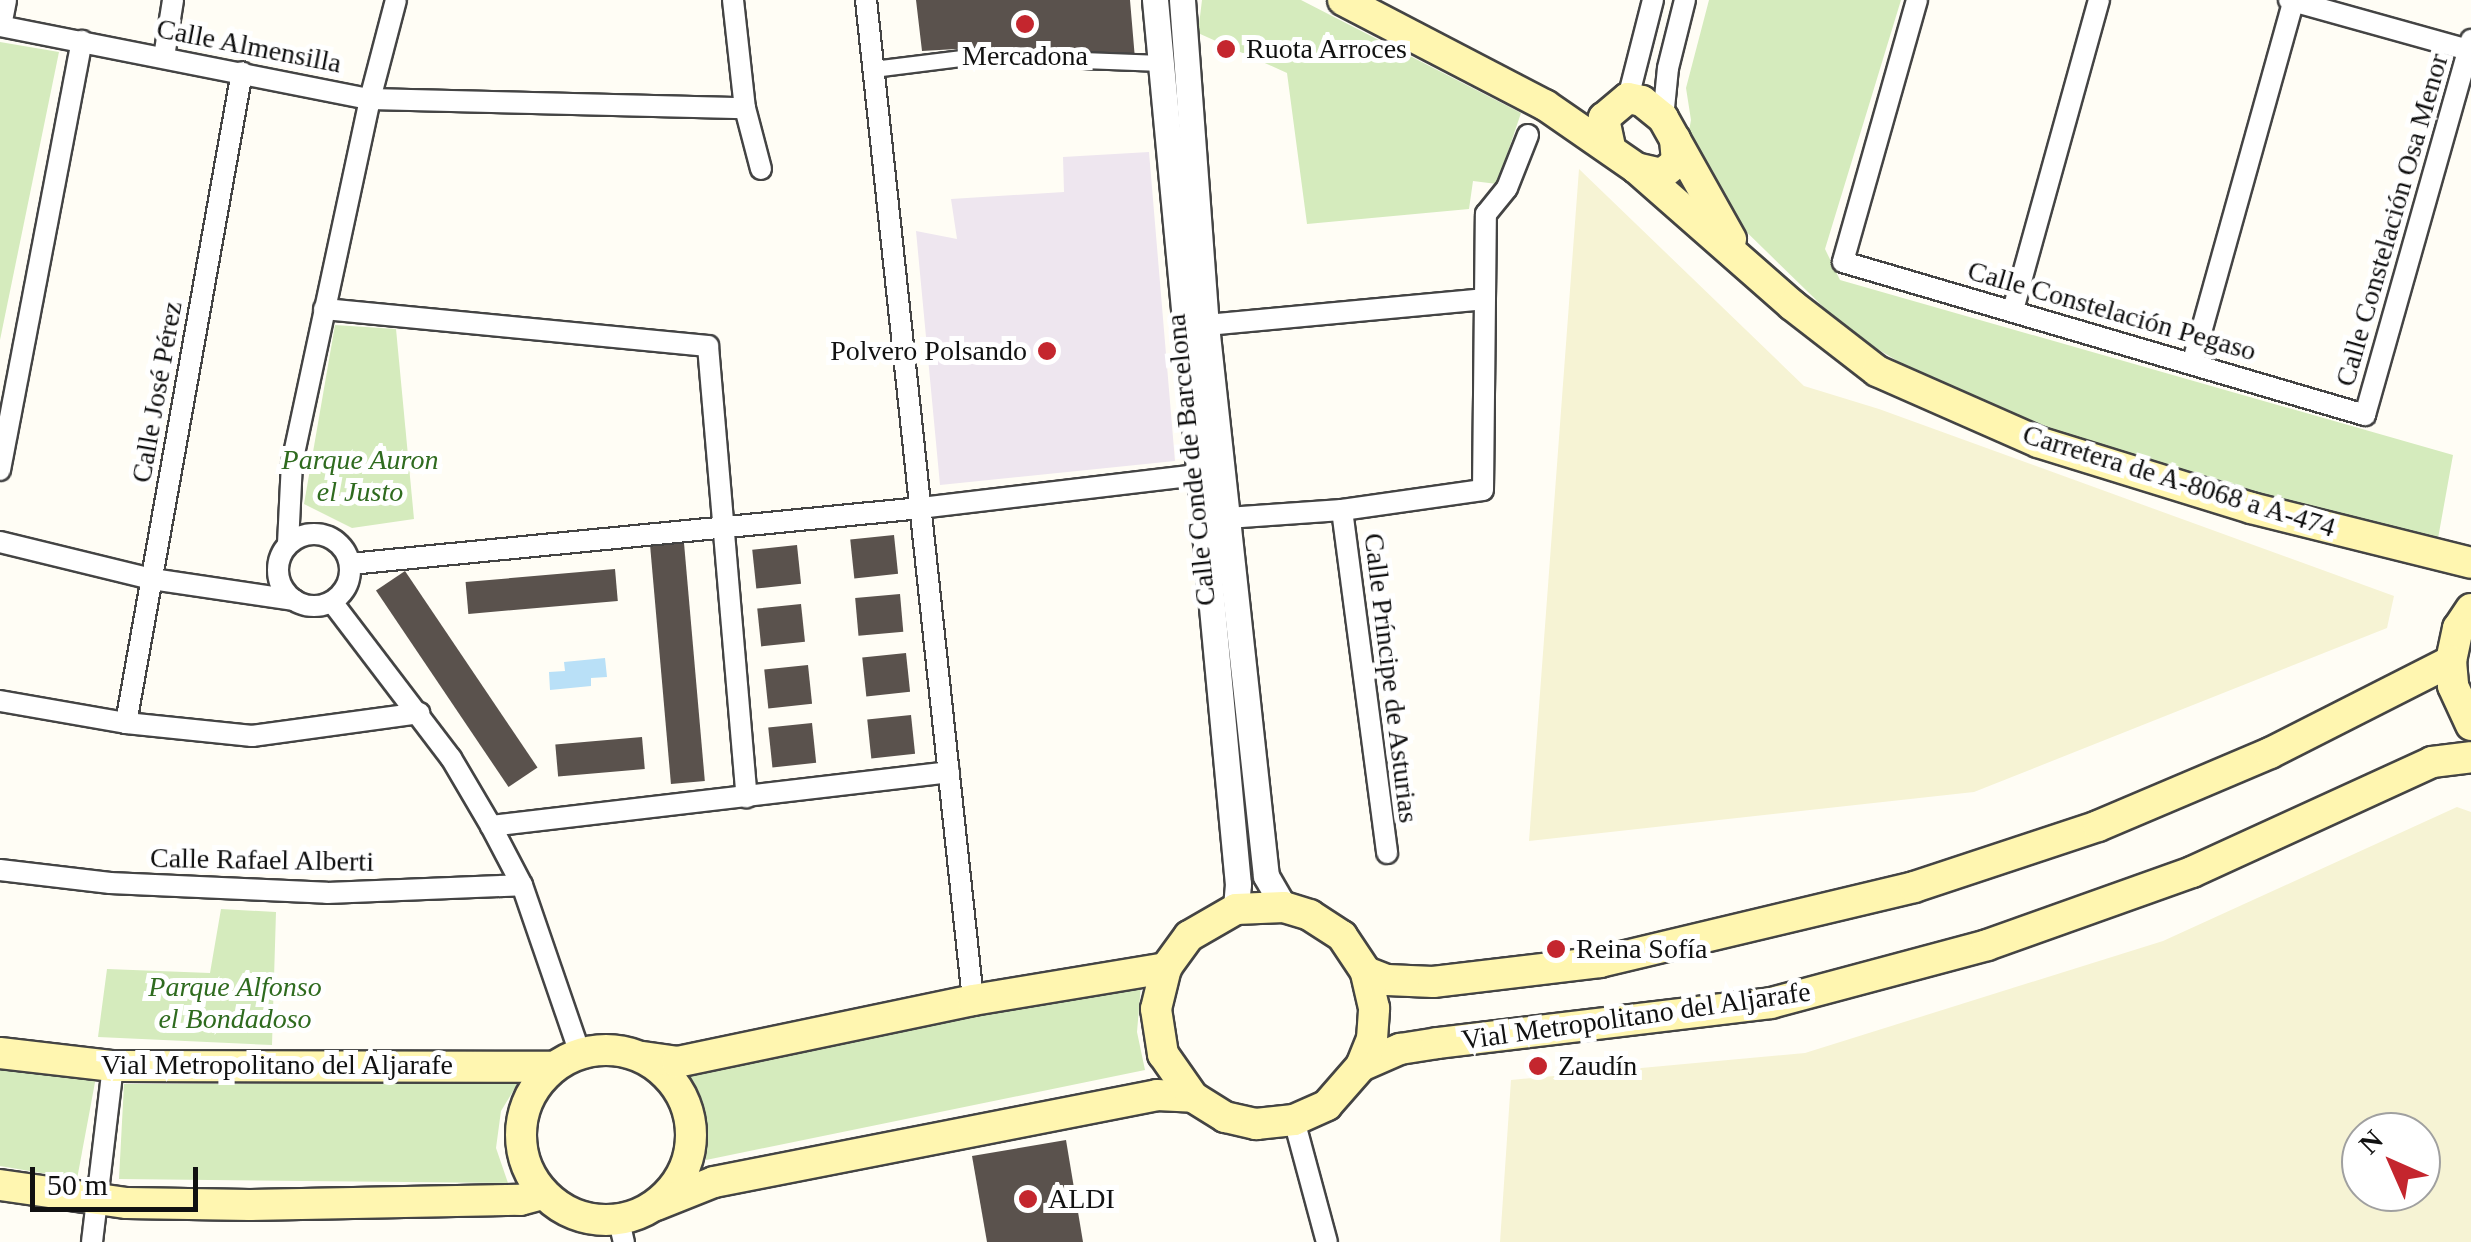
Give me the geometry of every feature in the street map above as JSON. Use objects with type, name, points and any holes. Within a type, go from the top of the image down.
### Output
[{"type":"main road","points":[[1343,0],[1545,106],[1636,168],[1662,174],[1678,162],[1669,128],[1642,101],[1545,106]]},
{"type":"main road","points":[[1610,147],[1603,130],[1604,118],[1624,101]]},
{"type":"main road","name":"Carretera de A-8068 a A-474","points":[[1669,128],[1740,255]]},
{"type":"main road","name":"Carretera de A-8068 a A-474","points":[[1636,168],[1792,304],[1877,371],[2038,442],[2251,508],[2471,563]]},
{"type":"main road","points":[[2430,553],[2471,594]]},
{"type":"main road","points":[[2471,609],[2458,628],[2451,661],[2453,686],[2471,725]]},
{"type":"main road","points":[[1366,972],[1387,980],[1434,982],[1600,962],[1914,887],[2098,826],[2184,790],[2366,707],[2451,661]]},
{"type":"main road","name":"Vial Metropolitano del Aljarafe","points":[[1362,1066],[1400,1049],[1437,1043],[1771,1002],[1987,945],[2192,872],[2432,762],[2471,758]]},
{"type":"main road","name":"Vial Metropolitano del Aljarafe","points":[[1284,907],[1310,915],[1342,936],[1366,972],[1374,1008],[1372,1039],[1362,1066],[1327,1105],[1294,1120],[1256,1124],[1225,1117],[1193,1097],[1163,1054],[1156,1009],[1166,968],[1189,936],[1236,909],[1284,907]]},
{"type":"main road","name":"Vial Metropolitano del Aljarafe","points":[[0,1052],[113,1066],[567,1060],[610,1049],[677,1062],[973,1000],[1166,968]]},
{"type":"main road","points":[[640,1056],[668,1075],[684,1100],[692,1126],[690,1156],[656,1205]]},
{"type":"main road","points":[[0,1185],[96,1198],[250,1205],[520,1200],[542,1194],[525,1165],[520,1136],[523,1113],[536,1086],[567,1060]]},
{"type":"main road","name":"Vial Metropolitano del Aljarafe","points":[[542,1194],[566,1212],[622,1232],[656,1205],[714,1182],[1157,1095],[1193,1097]]},
{"type":"street","points":[[0,26],[6,0]]},
{"type":"street","points":[[164,58],[172,0]]},
{"type":"street","points":[[294,600],[278,574],[288,544],[292,464],[370,98],[396,0]]},
{"type":"street","points":[[734,0],[745,108],[761,169]]},
{"type":"street","points":[[866,0],[973,1000]]},
{"type":"street","name":"Calle Conde de Barcelona","points":[[1155,0],[1238,884],[1236,909]]},
{"type":"street","name":"Calle Conde de Barcelona","points":[[1182,0],[1206,324],[1266,876],[1284,907]]},
{"type":"street","points":[[1624,101],[1653,0]]},
{"type":"street","points":[[1669,128],[1668,68],[1685,0]]},
{"type":"street","name":"Calle Constelación Pegaso","points":[[1918,0],[1843,262],[2193,361],[2365,415]]},
{"type":"street","points":[[2012,310],[2099,0]]},
{"type":"street","points":[[2193,361],[2292,0],[2470,45]]},
{"type":"street","name":"Calle Almensilla","points":[[0,26],[370,98],[745,108]]},
{"type":"street","points":[[0,470],[6,410],[82,41]]},
{"type":"street","name":"Calle Constelación Osa Menor","points":[[2365,415],[2470,45]]},
{"type":"street","points":[[873,69],[978,56],[1161,64]]},
{"type":"street","name":"Calle José Pérez","points":[[126,723],[242,72]]},
{"type":"street","points":[[1226,518],[1342,510],[1484,490],[1486,214],[1507,188],[1528,135]]},
{"type":"street","points":[[1206,324],[1484,298]]},
{"type":"street","points":[[324,310],[708,346],[747,797]]},
{"type":"street","points":[[350,564],[922,508],[1198,475]]},
{"type":"street","name":"Calle Príncipe de Asturias","points":[[1342,510],[1386,853]]},
{"type":"street","points":[[0,542],[152,579],[294,600],[308,606],[332,602],[348,584],[350,564],[344,549],[325,534],[301,536],[288,544]]},
{"type":"street","points":[[332,602],[419,713],[491,826],[522,886],[567,1060]]},
{"type":"street","points":[[0,700],[126,723],[252,736],[419,713]]},
{"type":"street","points":[[491,826],[949,772]]},
{"type":"street","name":"Calle Rafael Alberti","points":[[0,870],[110,883],[328,893],[522,886]]},
{"type":"street","points":[[92,1242],[113,1066]]},
{"type":"street","points":[[1294,1120],[1322,1240]]},
{"type":"shaded area","name":"Polvero Polsando","points":[[1149,152],[1175,461],[940,485],[916,231],[957,239],[951,199],[1064,192],[1063,157]]},
{"type":"shaded area","points":[[1579,169],[1804,386],[1879,409],[2394,596],[2387,628],[1974,792],[1529,841]]},
{"type":"shaded area","points":[[2457,807],[2471,812],[2471,1242],[1500,1242],[1511,1080],[1805,1053],[2163,941]]},
{"type":"green space","points":[[1202,0],[1301,0],[1521,113],[1497,184],[1473,181],[1469,209],[1307,224],[1287,73],[1198,33]]},
{"type":"green space","points":[[1709,0],[1901,0],[1825,249],[1840,280],[2453,455],[2437,544],[2119,458],[1966,402],[1849,332],[1682,169],[1691,120],[1686,88]]},
{"type":"green space","points":[[0,42],[59,52],[0,340]]},
{"type":"green space","name":"Parque Auron el Justo","points":[[335,325],[396,329],[414,519],[352,528],[304,504]]},
{"type":"green space","name":"Parque Alfonso el Bondadoso","points":[[221,909],[276,912],[272,1045],[98,1037],[107,969],[210,973]]},
{"type":"green space","points":[[1141,985],[1137,1032],[1145,1070],[706,1160],[689,1072]]},
{"type":"green space","points":[[0,1065],[96,1077],[77,1179],[0,1166]]},
{"type":"green space","points":[[518,1083],[501,1111],[496,1148],[508,1183],[119,1179],[124,1084]]},
{"type":"water","points":[[605,658],[607,677],[591,678],[591,686],[550,690],[549,672],[565,671],[564,662]]},
{"type":"building","name":"Mercadona","points":[[916,0],[1130,0],[1135,59],[973,48],[922,51]]},
{"type":"building","points":[[894,535],[898,574],[854,578],[850,540]]},
{"type":"building","points":[[684,543],[705,781],[671,784],[650,546]]},
{"type":"building","points":[[797,545],[801,584],[756,588],[752,550]]},
{"type":"building","points":[[615,569],[618,601],[468,614],[466,582]]},
{"type":"building","points":[[405,571],[538,767],[509,787],[376,591]]},
{"type":"building","points":[[900,594],[903,632],[858,636],[855,598]]},
{"type":"building","points":[[801,604],[805,642],[761,646],[757,609]]},
{"type":"building","points":[[906,653],[910,692],[866,696],[862,658]]},
{"type":"building","points":[[808,665],[812,704],[768,708],[764,670]]},
{"type":"building","points":[[911,715],[915,754],[871,758],[867,720]]},
{"type":"building","points":[[812,723],[816,763],[772,767],[768,728]]},
{"type":"building","points":[[642,737],[645,769],[558,776],[555,745]]},
{"type":"building","name":"ALDI","points":[[1066,1140],[1083,1242],[987,1242],[972,1156]]},
{"type":"place","name":"Mercadona","points":[[1025,24]]},
{"type":"place","name":"Ruota Arroces","points":[[1226,49]]},
{"type":"place","name":"Polvero Polsando","points":[[1047,351]]},
{"type":"place","name":"Reina Sofía","points":[[1556,949]]},
{"type":"place","name":"Zaudín","points":[[1538,1066]]},
{"type":"place","name":"ALDI","points":[[1028,1199]]}]
